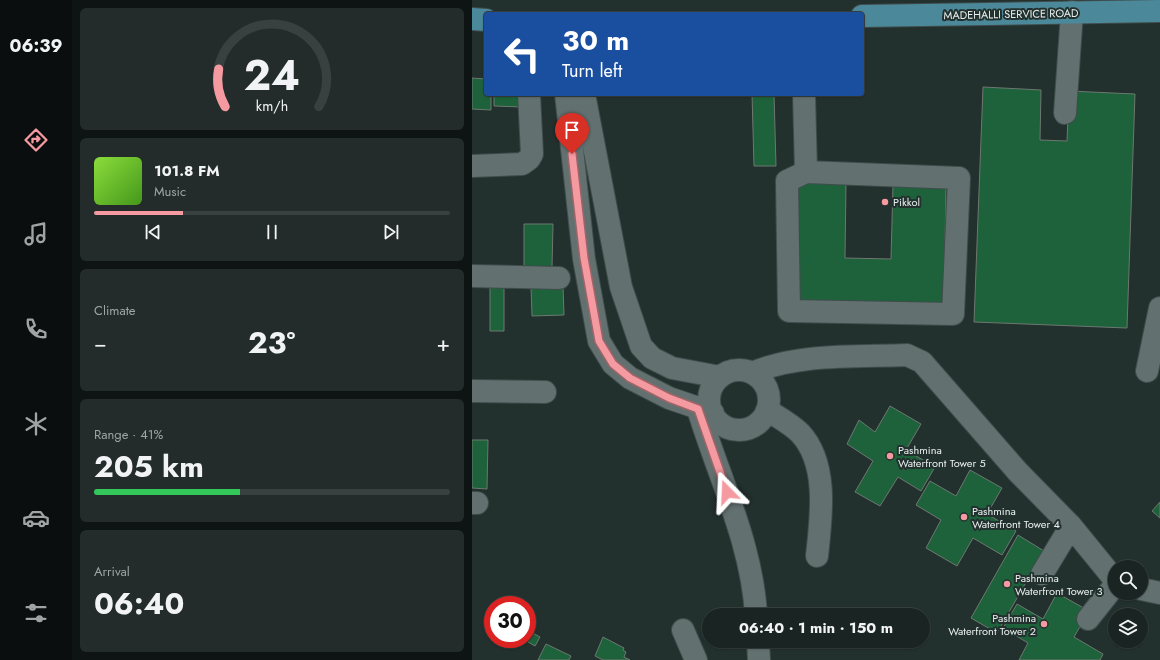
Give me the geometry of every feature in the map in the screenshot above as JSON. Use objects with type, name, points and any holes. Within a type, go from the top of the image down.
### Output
[{"type":"main road","name":"MADEHALLI SERVICE ROAD","points":[[864,16],[1160,11]]},
{"type":"main road","points":[[472,20],[484,20]]},
{"type":"street","points":[[1065,113],[1072,12]]},
{"type":"street","points":[[479,166],[522,164],[529,159],[532,154],[529,96]]},
{"type":"street","points":[[566,96],[584,258],[599,341],[613,364],[630,378],[669,398],[705,411],[726,426],[736,429],[746,429],[754,426],[762,419],[767,410],[769,400],[768,391],[763,382],[752,373],[737,370],[728,372],[720,377],[713,385],[710,394],[710,404],[705,411],[707,440],[737,519],[754,587],[756,608]]},
{"type":"street","points":[[584,96],[621,287],[641,346],[652,358],[672,368],[720,377]]},
{"type":"street","points":[[804,96],[806,172]]},
{"type":"street","points":[[806,172],[959,178],[953,314],[789,311],[787,181],[806,172]]},
{"type":"street","points":[[472,276],[559,278]]},
{"type":"street","points":[[1147,371],[1160,308]]},
{"type":"street","points":[[752,373],[769,366],[794,360],[907,355],[922,362],[1018,472],[1071,526],[1108,571]]},
{"type":"street","points":[[472,391],[545,392]]},
{"type":"street","points":[[767,410],[800,434],[813,454],[821,491],[822,512],[817,556]]},
{"type":"street","points":[[1042,574],[1071,526]]},
{"type":"street","points":[[1148,590],[1160,593]]},
{"type":"street","points":[[1088,619],[1108,594]]},
{"type":"street","points":[[683,630],[696,660]]},
{"type":"street","points":[[758,648],[759,660]]},
{"type":"building","points":[[472,78],[484,79],[484,96],[491,96],[491,110],[472,109]]},
{"type":"building","points":[[983,87],[1041,90],[1040,140],[1067,141],[1069,91],[1135,94],[1127,328],[974,322]]},
{"type":"building","points":[[494,96],[521,96],[521,107],[494,106]]},
{"type":"building","points":[[752,96],[774,96],[776,166],[754,166]]},
{"type":"building","points":[[793,182],[846,183],[845,258],[891,259],[893,184],[946,185],[944,304],[790,301]]},
{"type":"building","points":[[524,224],[553,224],[552,268],[524,268]]},
{"type":"building","points":[[490,284],[504,285],[504,331],[490,331]]},
{"type":"building","points":[[563,286],[564,315],[532,316],[531,287]]},
{"type":"building","name":"Pashmina Waterfront Tower 5","points":[[890,406],[921,424],[906,450],[935,467],[921,491],[898,477],[880,506],[855,492],[873,461],[847,444],[859,420],[875,432]]},
{"type":"building","points":[[472,440],[488,440],[487,489],[472,488]]},
{"type":"building","name":"Pashmina Waterfront Tower 4","points":[[970,470],[1002,488],[987,514],[1016,531],[1002,555],[973,538],[957,566],[926,548],[941,520],[916,505],[930,481],[956,496]]},
{"type":"building","points":[[1160,502],[1160,518],[1152,511]]},
{"type":"building","name":"Pashmina Waterfront Tower 3","points":[[1018,535],[1044,551],[997,633],[971,618]]},
{"type":"building","name":"Pashmina Waterfront Tower 2","points":[[1057,593],[1089,611],[1074,637],[1103,654],[1100,660],[1019,660],[1028,643],[1003,628],[1017,604],[1043,619]]},
{"type":"building","points":[[536,635],[540,637],[536,644]]},
{"type":"building","points":[[603,637],[624,648],[623,650],[626,652],[624,657],[630,660],[603,660],[595,656]]},
{"type":"building","points":[[546,644],[571,656],[569,660],[538,660]]},
{"type":"place","name":"Pikkol","points":[[885,202]]},
{"type":"place","name":"Pashmina Waterfront Tower 5","points":[[890,456]]},
{"type":"place","name":"Pashmina Waterfront Tower 4","points":[[964,517]]},
{"type":"place","name":"Pashmina Waterfront Tower 3","points":[[1007,584]]},
{"type":"place","name":"Pashmina Waterfront Tower 2","points":[[1044,624]]},
{"type":"route","points":[[572,154],[584,258],[599,341],[613,364],[630,378],[669,398],[698,409],[707,440],[727,492]]}]
